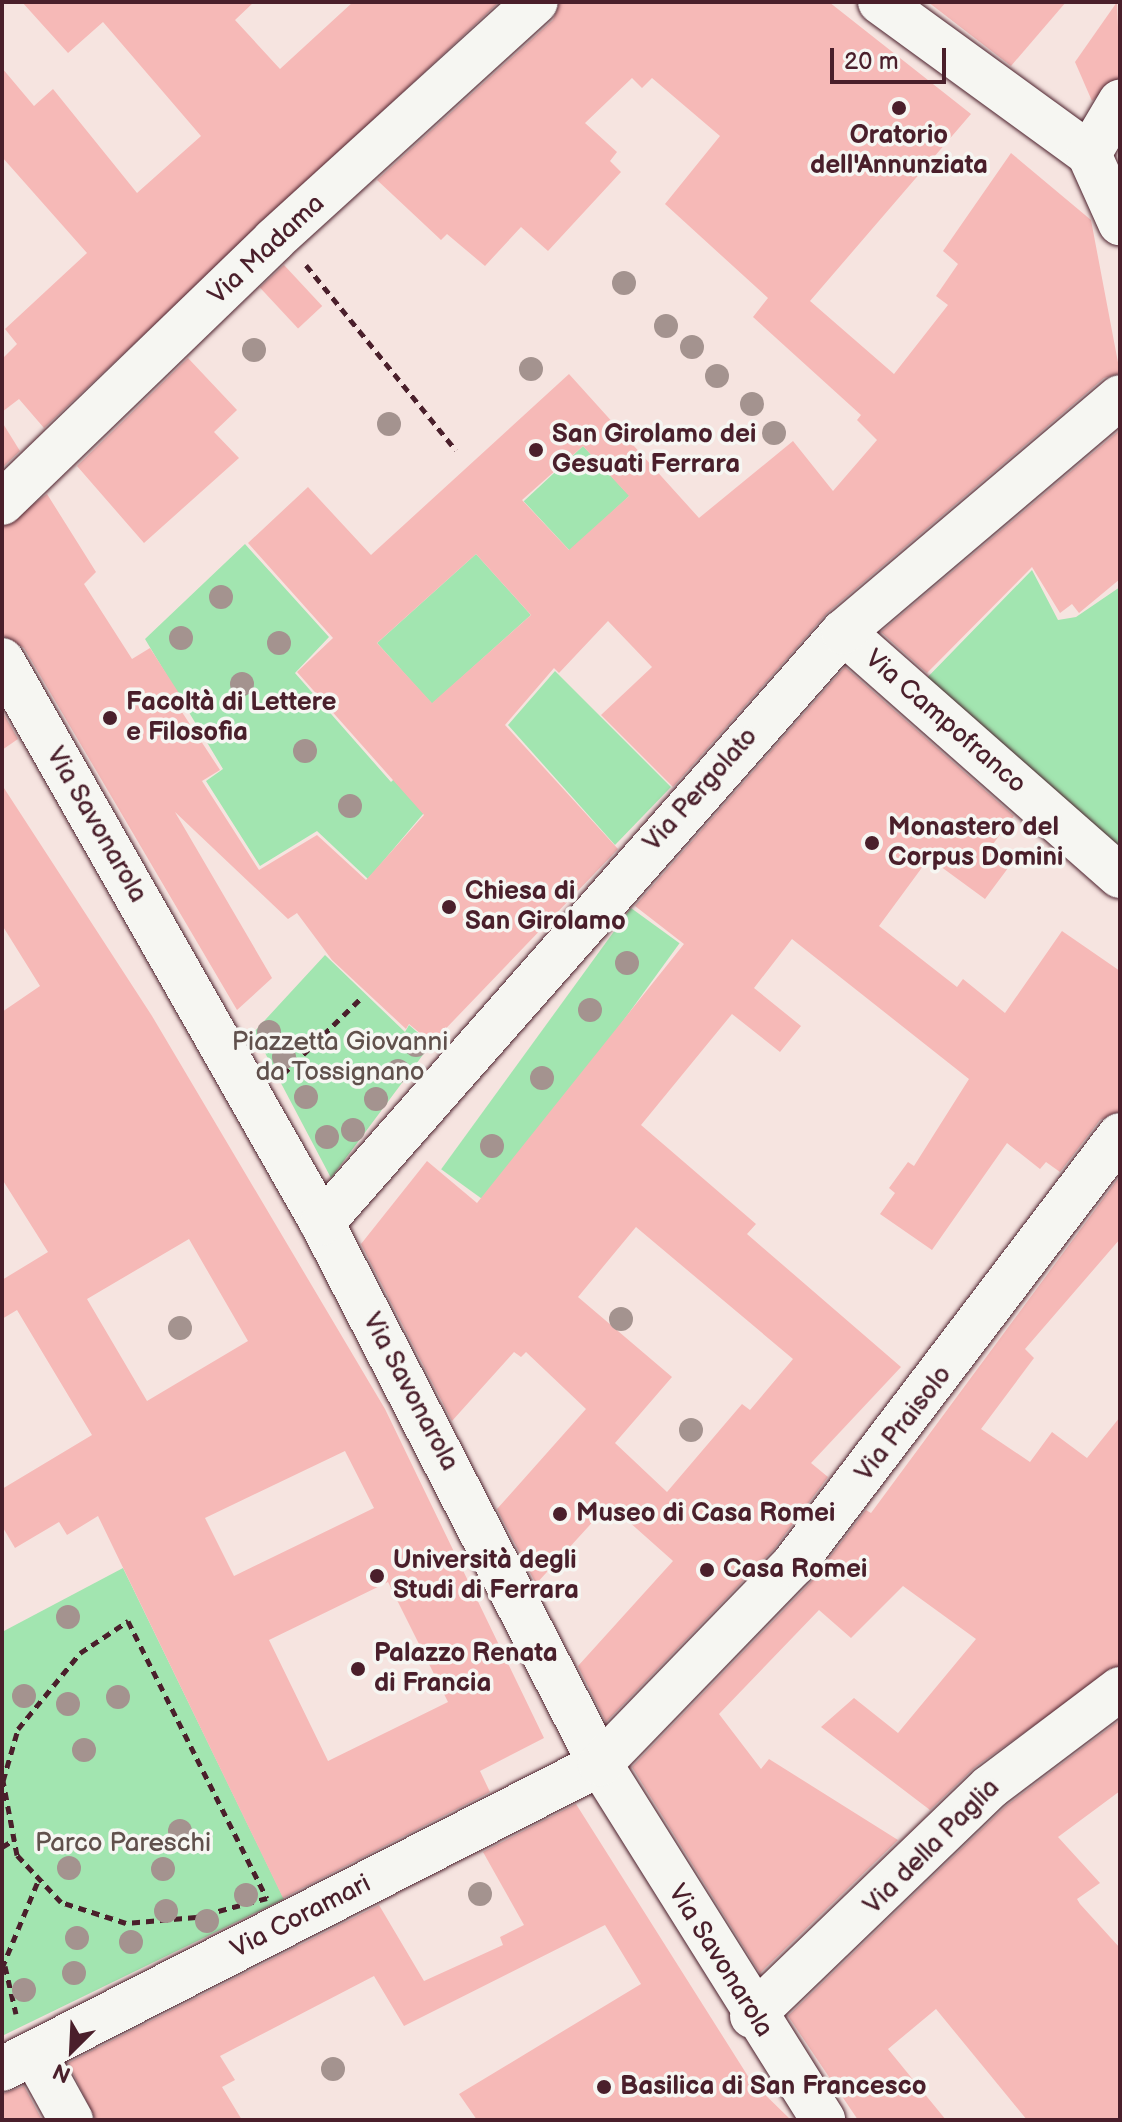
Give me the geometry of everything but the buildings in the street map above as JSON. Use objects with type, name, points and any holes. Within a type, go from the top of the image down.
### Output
[{"type":"street","name":"Via Madama","points":[[2,503],[274,240],[536,2]]},
{"type":"street","points":[[880,2],[1089,154],[1120,223]]},
{"type":"street","points":[[1089,154],[1120,102]]},
{"type":"street","name":"Via Pergolato","points":[[322,1223],[843,632],[1120,397]]},
{"type":"street","name":"Via Campofranco","points":[[843,632],[1120,876]]},
{"type":"street","name":"Via Savonarola","points":[[2,660],[322,1223],[600,1764],[752,2016],[823,2120]]},
{"type":"street","name":"Via Praisolo","points":[[600,1764],[793,1565],[929,1395],[1120,1135]]},
{"type":"street","name":"Via della Paglia","points":[[752,2016],[990,1787],[1120,1689]]},
{"type":"street","name":"Via Coramari","points":[[18,2050],[600,1764]]},
{"type":"street","points":[[18,2050],[71,2120]]},
{"type":"path","points":[[274,240],[297,254],[456,450]]},
{"type":"path","points":[[254,1103],[360,999]]},
{"type":"path","points":[[128,1621],[267,1898],[196,1917],[126,1923],[61,1902],[38,1881],[12,1841],[3,1793],[9,1749],[34,1701],[80,1653],[128,1621]]},
{"type":"path","points":[[2,1847],[12,1841]]},
{"type":"path","points":[[18,2050],[3,1967],[38,1881]]},
{"type":"green space","points":[[583,446],[629,496],[570,551],[524,501]]},
{"type":"green space","points":[[245,544],[329,637],[295,673],[391,782],[415,760],[445,788],[368,879],[317,831],[260,866],[206,781],[223,769],[145,639]]},
{"type":"green space","points":[[476,554],[531,615],[432,704],[377,643]]},
{"type":"green space","points":[[1032,570],[1058,620],[1076,617],[1120,587],[1120,859],[919,686]]},
{"type":"green space","points":[[555,671],[671,787],[615,845],[508,725]]},
{"type":"green space","points":[[631,908],[680,943],[490,1205],[441,1169]]},
{"type":"green space","name":"Piazzetta Giovanni da Tossignano","points":[[325,955],[405,1032],[409,1025],[431,1044],[331,1178],[254,1032]]},
{"type":"green space","name":"Parco Pareschi","points":[[123,1568],[284,1899],[2,2036],[2,1632]]},
{"type":"place","name":"Oratorio dell'Annunziata","points":[[899,108]]},
{"type":"place","name":"San Girolamo dei Gesuati Ferrara","points":[[536,450]]},
{"type":"place","name":"Facoltà di Lettere e Filosofia","points":[[110,718]]},
{"type":"place","name":"Monastero del Corpus Domini","points":[[872,843]]},
{"type":"place","name":"Chiesa di San Girolamo","points":[[449,907]]},
{"type":"place","name":"Museo di Casa Romei","points":[[560,1514]]},
{"type":"place","name":"Casa Romei","points":[[707,1570]]},
{"type":"place","name":"Università degli Studi di Ferrara","points":[[377,1576]]},
{"type":"place","name":"Palazzo Renata di Francia","points":[[358,1669]]},
{"type":"place","name":"Basilica di San Francesco","points":[[604,2087]]}]
